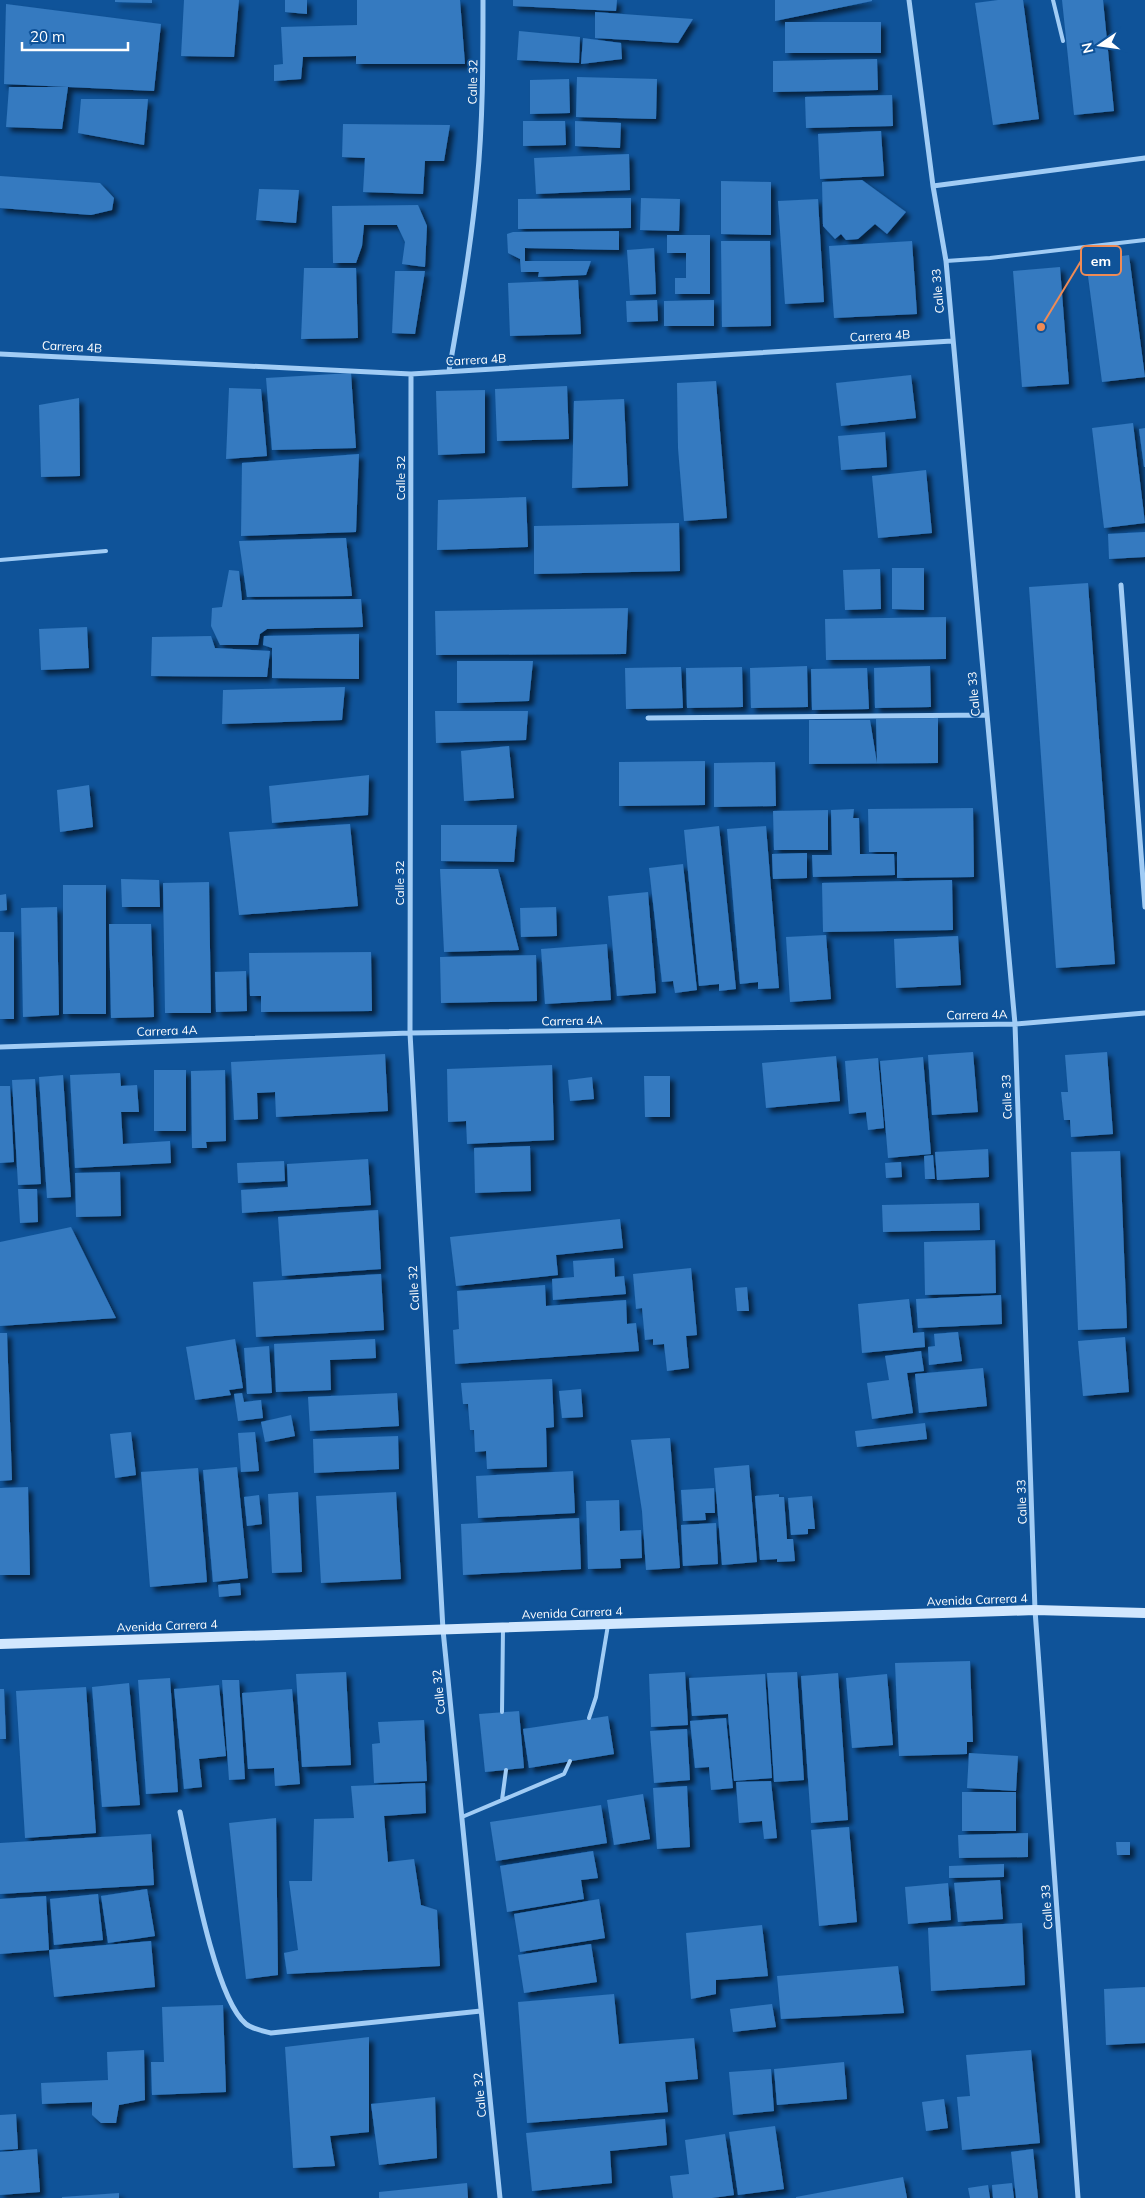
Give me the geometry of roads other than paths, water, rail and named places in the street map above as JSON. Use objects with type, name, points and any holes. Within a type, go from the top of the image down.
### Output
[{"type":"main road","name":"Avenida Carrera 4","points":[[0,1644],[1035,1610],[1145,1613]]},
{"type":"street","name":"Calle 32","points":[[448,371],[464,283],[477,184],[483,95],[483,0]]},
{"type":"street","name":"Calle 33","points":[[909,0],[946,261],[1015,1024],[1035,1610],[1078,2198]]},
{"type":"street","points":[[934,186],[1145,158]]},
{"type":"street","name":"Carrera 4B","points":[[0,354],[411,374],[952,341]]},
{"type":"street","name":"Calle 32","points":[[411,374],[410,1033],[443,1630],[500,2198]]},
{"type":"street","points":[[1121,585],[1145,907]]},
{"type":"street","points":[[648,718],[986,715]]},
{"type":"street","name":"Carrera 4A","points":[[0,1047],[410,1033],[1015,1024],[1145,1013]]},
{"type":"street","points":[[180,1812],[213,1958],[234,2012],[247,2026],[271,2033],[481,2011]]},
{"type":"lane","points":[[1053,0],[1064,40]]},
{"type":"lane","points":[[946,261],[990,258],[1145,240]]},
{"type":"lane","points":[[0,560],[106,551]]},
{"type":"lane","points":[[589,1718],[596,1697],[608,1625]]},
{"type":"lane","points":[[502,1712],[503,1628]]},
{"type":"lane","points":[[462,1817],[564,1774],[570,1761]]},
{"type":"lane","points":[[502,1800],[506,1770]]},
{"type":"place","name":"em","points":[[1041,327]]}]
